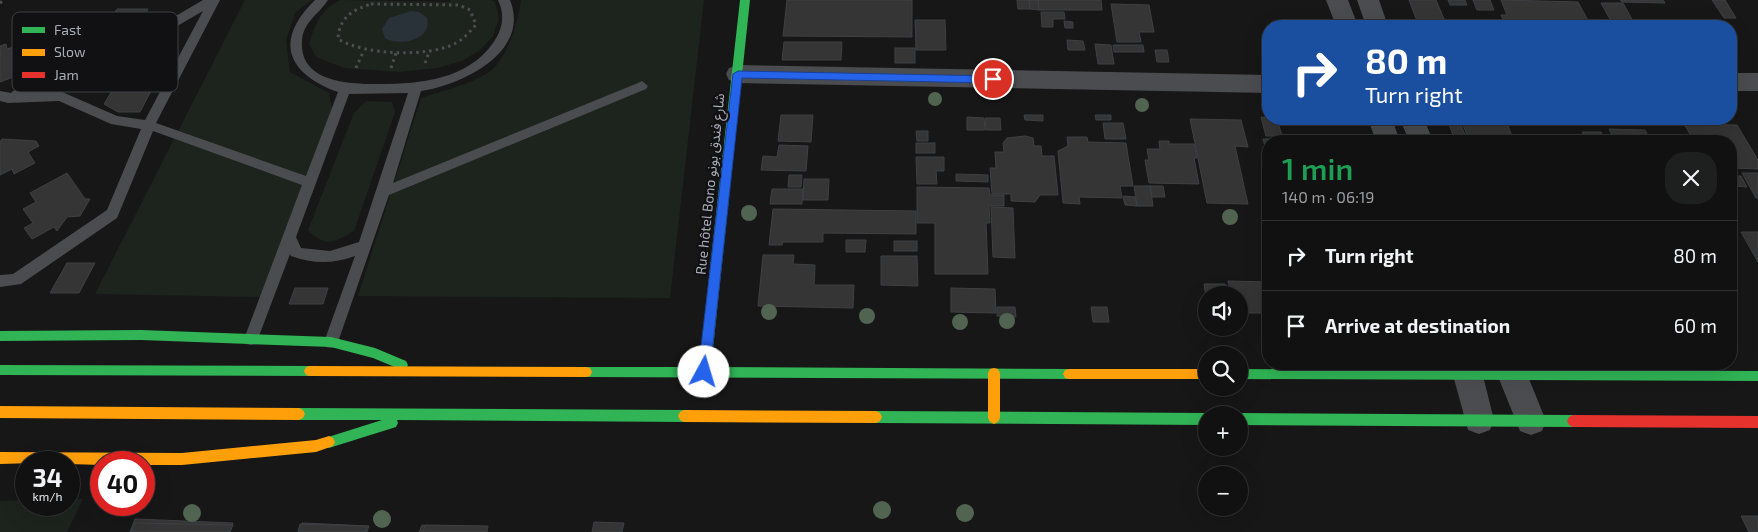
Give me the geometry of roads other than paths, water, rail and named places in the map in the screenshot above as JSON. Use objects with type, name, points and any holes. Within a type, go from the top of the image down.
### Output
[{"type":"main road","name":"Rue hôtel Bono شارع فندق بونو","points":[[704,372],[745,0]]},
{"type":"main road","points":[[0,336],[140,335],[331,342],[375,354],[417,371]]},
{"type":"main road","points":[[0,370],[1198,374]]},
{"type":"main road","points":[[1248,374],[1421,370]]},
{"type":"main road","points":[[1545,370],[1758,376]]},
{"type":"main road","points":[[994,373],[994,418]]},
{"type":"main road","points":[[0,412],[1198,419]]},
{"type":"main road","points":[[0,458],[182,459],[316,446],[419,415]]},
{"type":"main road","points":[[1248,419],[1758,422]]},
{"type":"street","points":[[1337,0],[1345,20]]},
{"type":"street","points":[[1368,0],[1375,20]]},
{"type":"street","points":[[738,74],[1262,84]]},
{"type":"street","points":[[1737,82],[1758,82]]},
{"type":"street","points":[[1466,370],[1478,420]]},
{"type":"street","points":[[1510,370],[1531,421]]},
{"type":"lane","points":[[178,20],[213,0]]},
{"type":"lane","points":[[178,68],[213,0]]},
{"type":"lane","points":[[322,0],[310,10],[302,23],[295,40],[295,54],[308,72],[323,81],[345,89],[416,88],[470,72],[486,62],[498,46],[508,26],[509,11],[504,0]]},
{"type":"lane","points":[[384,192],[642,86]]},
{"type":"lane","points":[[331,342],[384,192],[416,88]]},
{"type":"lane","points":[[251,339],[345,89]]},
{"type":"lane","points":[[3,98],[18,92]]},
{"type":"lane","points":[[0,281],[16,280],[112,214],[149,125],[166,92]]},
{"type":"lane","points":[[3,98],[60,96],[115,121],[149,125],[311,183]]},
{"type":"lane","points":[[290,239],[296,252],[317,259],[345,254],[365,246]]}]
